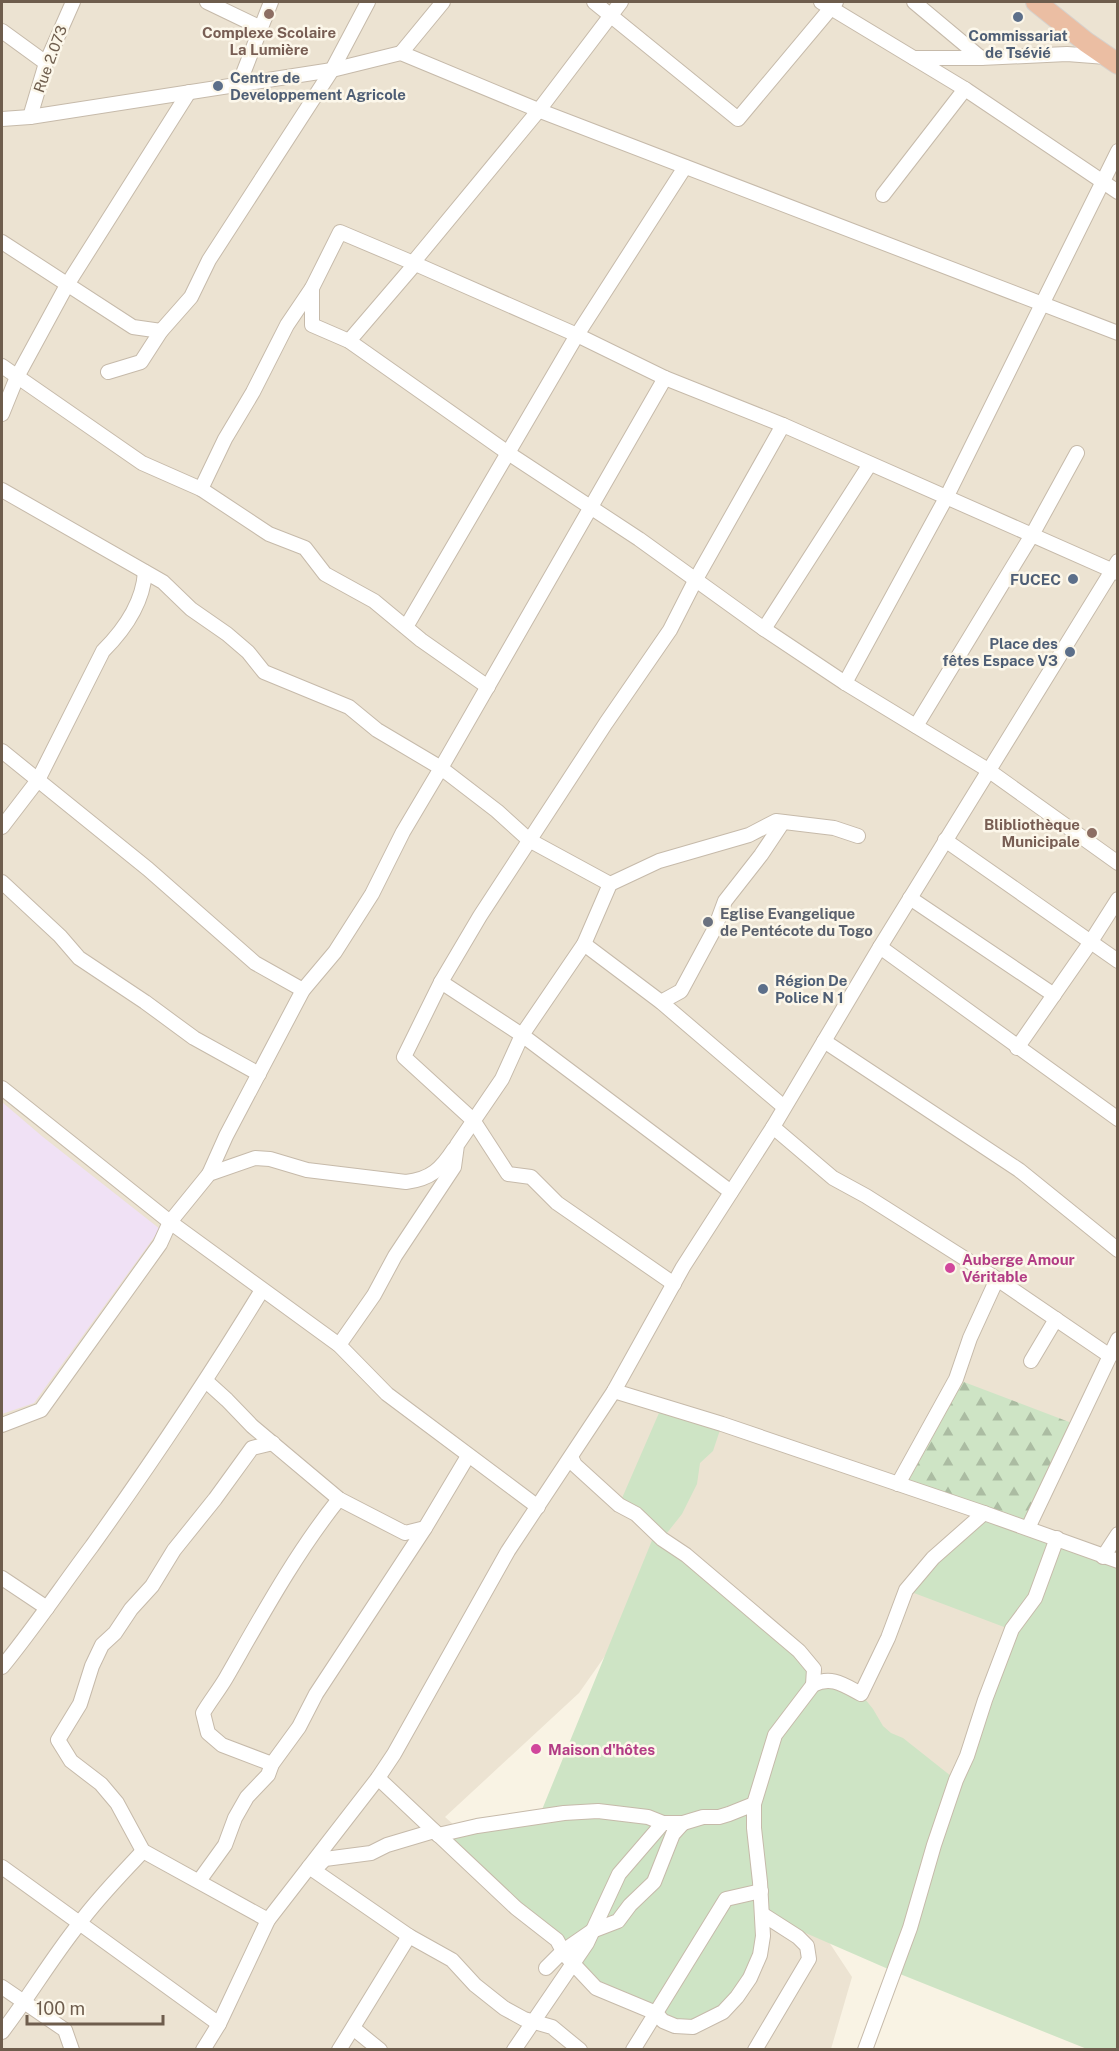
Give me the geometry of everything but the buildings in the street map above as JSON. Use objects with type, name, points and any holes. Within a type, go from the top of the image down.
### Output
[{"type":"highway","points":[[1036,2],[1112,60]]},
{"type":"street","name":"Rue 2.073","points":[[30,117],[46,63],[73,2]]},
{"type":"street","points":[[207,2],[261,28]]},
{"type":"street","points":[[239,84],[271,2]]},
{"type":"street","points":[[108,372],[141,362],[161,331],[191,297],[209,260],[332,70],[368,2]]},
{"type":"street","points":[[401,53],[442,2]]},
{"type":"street","points":[[594,2],[738,119],[829,4],[964,89],[1118,192]]},
{"type":"street","points":[[348,341],[415,264],[539,110],[621,2]]},
{"type":"street","points":[[914,2],[981,58]]},
{"type":"street","points":[[2,31],[46,63]]},
{"type":"street","points":[[2,119],[30,117],[332,70],[401,53],[539,110],[1118,333]]},
{"type":"street","points":[[914,58],[1067,54],[1112,60]]},
{"type":"street","points":[[883,195],[964,89]]},
{"type":"street","points":[[2,414],[17,377],[67,285],[189,92]]},
{"type":"street","points":[[845,683],[946,498],[1118,151]]},
{"type":"street","points":[[406,627],[577,335],[685,167]]},
{"type":"street","points":[[201,489],[225,439],[253,392],[287,325],[312,288],[340,232],[577,335],[665,378],[783,425],[1032,535],[1116,568],[988,770],[773,1127],[674,1284],[614,1391],[508,1551],[394,1754],[311,1868],[268,1920],[219,2024],[203,2049]]},
{"type":"street","points":[[2,242],[134,327],[161,331]]},
{"type":"street","points":[[312,288],[312,325],[348,341],[508,453],[696,579],[764,629],[845,683],[988,770],[1118,863]]},
{"type":"street","points":[[2,366],[142,464],[201,489],[269,534],[305,548],[325,574],[374,601],[488,687]]},
{"type":"street","points":[[2,1425],[41,1410],[160,1244],[170,1222],[209,1174],[226,1136],[303,990],[335,952],[372,894],[403,832],[665,378]]},
{"type":"street","points":[[674,1284],[557,1203],[531,1177],[508,1174],[472,1120],[404,1057],[441,982],[480,916],[606,723],[670,630],[696,579],[783,425]]},
{"type":"street","points":[[916,726],[1032,535],[1077,453]]},
{"type":"street","points":[[764,629],[870,464]]},
{"type":"street","points":[[2,490],[162,582],[191,609],[248,652],[264,672],[349,707],[376,730],[441,768],[497,811],[529,840],[610,884]]},
{"type":"street","points":[[2,827],[38,780],[103,651],[119,635],[132,613],[144,590],[145,572]]},
{"type":"street","points":[[2,751],[148,869],[255,963],[303,990]]},
{"type":"street","points":[[209,1174],[255,1158],[270,1159],[307,1170],[406,1182],[422,1180],[444,1165],[502,1078],[522,1035],[584,944],[610,884],[659,861],[749,835],[776,821],[834,828],[858,836]]},
{"type":"street","points":[[661,1002],[681,991],[715,928],[725,901],[783,822]]},
{"type":"street","points":[[945,840],[1118,961]]},
{"type":"street","points":[[2,882],[60,936],[79,958],[194,1038],[259,1074]]},
{"type":"street","points":[[910,898],[1054,995]]},
{"type":"street","points":[[1017,1048],[1118,899]]},
{"type":"street","points":[[584,944],[661,1002],[784,1107]]},
{"type":"street","points":[[880,947],[1118,1119]]},
{"type":"street","points":[[441,982],[522,1035],[731,1192]]},
{"type":"street","points":[[824,1041],[1019,1170],[1118,1250]]},
{"type":"street","points":[[2,1088],[170,1222],[339,1346],[387,1394],[538,1507]]},
{"type":"street","points":[[773,1127],[834,1178],[997,1279],[1110,1356]]},
{"type":"street","points":[[339,1346],[374,1295],[395,1256],[454,1167],[457,1145]]},
{"type":"street","points":[[898,1484],[956,1379],[970,1338],[997,1279]]},
{"type":"street","points":[[2,1667],[25,1639],[206,1381],[262,1290]]},
{"type":"street","points":[[1031,1361],[1056,1320]]},
{"type":"street","points":[[1028,1528],[1118,1339]]},
{"type":"street","points":[[206,1381],[252,1426],[339,1498],[405,1533],[425,1528]]},
{"type":"street","points":[[614,1391],[722,1424],[1118,1561]]},
{"type":"street","points":[[268,1920],[143,1851],[117,1803],[101,1784],[71,1761],[58,1740],[81,1704],[92,1666],[102,1645],[115,1633],[131,1609],[152,1586],[174,1550],[252,1448],[273,1443]]},
{"type":"street","points":[[199,1881],[225,1845],[235,1818],[247,1797],[268,1775],[272,1764],[299,1727],[316,1694],[425,1528],[468,1456]]},
{"type":"street","points":[[571,1457],[575,1465],[619,1504],[636,1514],[662,1539],[686,1555],[799,1651],[814,1669],[813,1684]]},
{"type":"street","points":[[272,1764],[222,1746],[208,1732],[203,1713],[223,1684],[285,1578],[339,1498]]},
{"type":"street","points":[[378,1778],[516,1908],[557,1940],[563,1951],[596,1988],[656,2013],[663,2021],[675,2026],[693,2027],[723,2012],[737,1997],[750,1978],[760,1955],[763,1936],[754,1804],[775,1735],[813,1684],[821,1680],[832,1679],[861,1694],[888,1638],[906,1590],[933,1558],[984,1513]]},
{"type":"street","points":[[1103,1557],[1118,1534]]},
{"type":"street","points":[[865,2049],[910,1928],[934,1845],[956,1780],[968,1756],[989,1690],[1012,1629],[1035,1598],[1057,1538]]},
{"type":"street","points":[[2,1578],[47,1608]]},
{"type":"street","points":[[311,1868],[325,1859],[371,1854],[387,1845],[436,1833],[564,1813],[598,1811],[648,1817],[663,1823],[683,1823],[703,1817],[729,1814],[754,1804]]},
{"type":"street","points":[[514,2049],[587,1943],[619,1874],[663,1823]]},
{"type":"street","points":[[546,1968],[563,1951],[592,1931],[618,1921],[630,1905],[654,1882],[674,1834],[683,1823]]},
{"type":"street","points":[[2,2032],[80,1922],[143,1851]]},
{"type":"street","points":[[2,1867],[22,1884],[80,1922],[219,2024]]},
{"type":"street","points":[[311,1868],[410,1935],[452,1960],[475,1985],[504,2008],[534,2022],[552,2027],[580,2049]]},
{"type":"street","points":[[633,2049],[726,1899],[761,1891]]},
{"type":"street","points":[[755,2049],[808,1959],[807,1946],[798,1936],[762,1914]]},
{"type":"street","points":[[339,2049],[410,1935]]},
{"type":"street","points":[[2,1987],[65,2030],[72,2049]]},
{"type":"street","points":[[353,2028],[381,2049]]},
{"type":"shaded area","points":[[2,2],[1117,2],[1118,1942],[645,1599],[579,1693],[445,1817],[552,1912],[676,1856],[823,1933],[852,1977],[831,2049],[2,2050]]},
{"type":"shaded area","points":[[2,1102],[160,1229],[34,1403],[2,1414]]},
{"type":"green space","points":[[956,1379],[1077,1425],[1028,1528],[898,1484]]},
{"type":"green space","points":[[662,1406],[722,1424],[713,1451],[700,1463],[697,1484],[682,1514],[663,1538],[814,1669],[813,1684],[832,1679],[861,1694],[883,1726],[891,1733],[903,1738],[956,1780],[1012,1630],[906,1590],[984,1513],[1104,1555],[1117,1534],[1117,2049],[1087,2049],[895,1972],[762,1914],[761,1949],[723,2012],[675,2026],[624,2000],[572,1963],[438,1835],[539,1817],[655,1533],[619,1505]]},
{"type":"place","name":"Complexe Scolaire La Lumière","points":[[269,14]]},
{"type":"place","name":"Commissariat de Tsévié","points":[[1018,17]]},
{"type":"place","name":"Centre de Developpement Agricole","points":[[218,86]]},
{"type":"place","name":"FUCEC","points":[[1073,579]]},
{"type":"place","name":"Place des fêtes Espace V3","points":[[1070,652]]},
{"type":"place","name":"Blibliothèque Municipale","points":[[1092,833]]},
{"type":"place","name":"Eglise Evangelique de Pentécote du Togo","points":[[708,922]]},
{"type":"place","name":"Région De Police N 1","points":[[763,989]]},
{"type":"place","name":"Auberge Amour Véritable","points":[[950,1268]]},
{"type":"place","name":"Maison d'hôtes","points":[[536,1749]]}]
